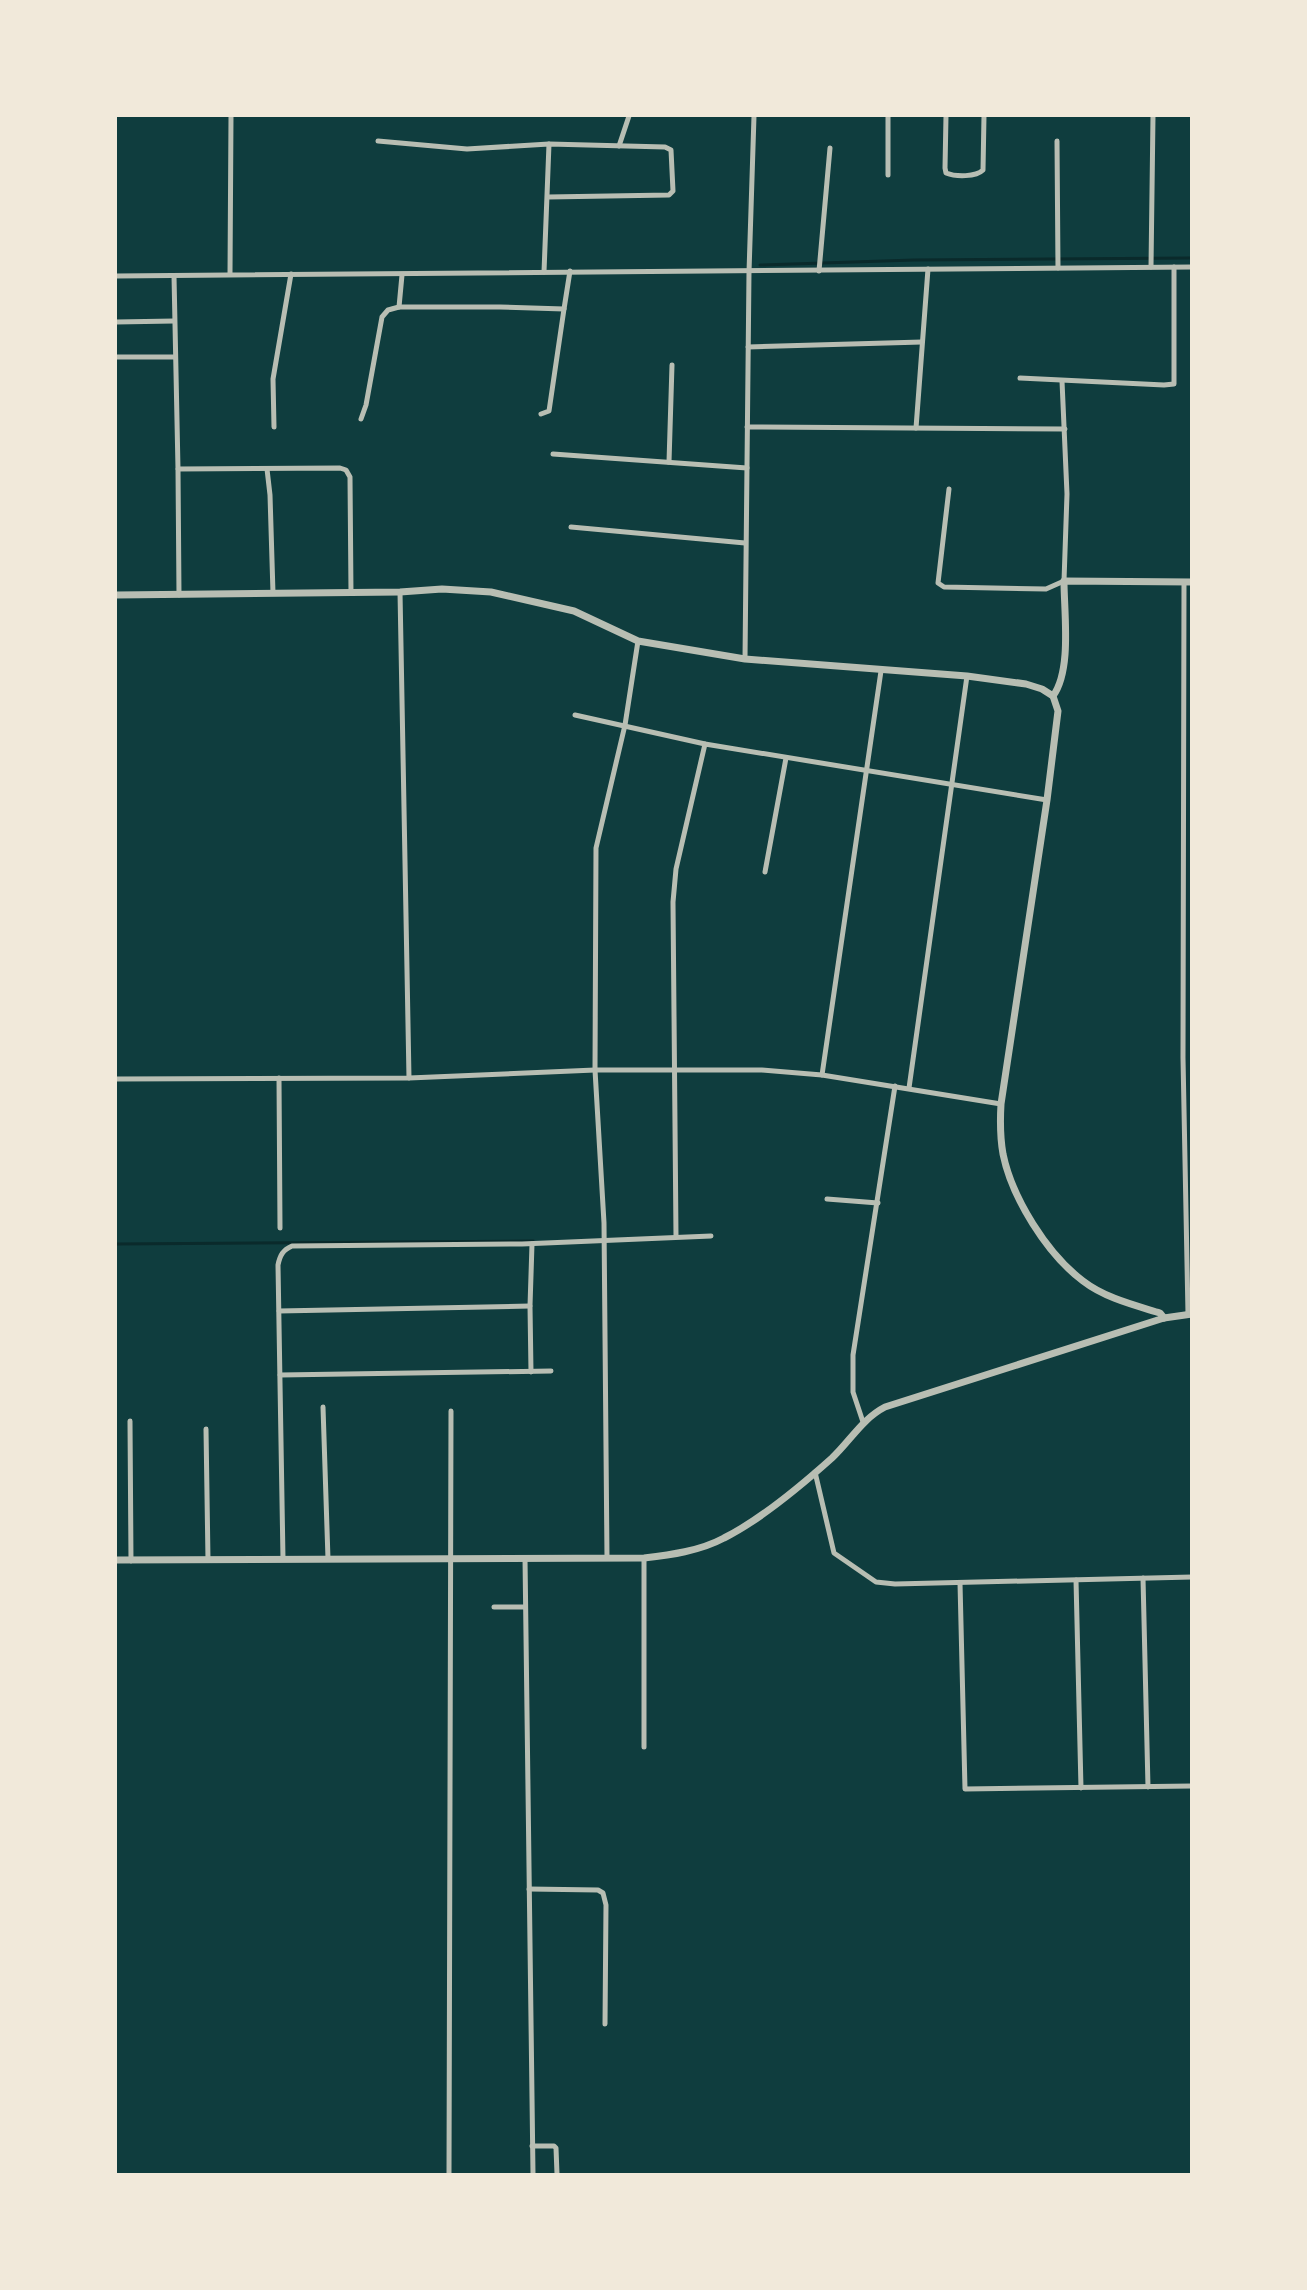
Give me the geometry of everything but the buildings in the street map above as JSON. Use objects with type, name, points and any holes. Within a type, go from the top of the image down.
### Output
[{"type":"street","points":[[230,274],[231,116]]},
{"type":"street","points":[[619,146],[629,116]]},
{"type":"street","points":[[745,659],[747,347],[754,116]]},
{"type":"street","points":[[888,116],[888,176]]},
{"type":"street","points":[[946,116],[945,168],[946,173],[952,175],[978,174],[983,170],[984,116]]},
{"type":"street","points":[[1151,264],[1153,116]]},
{"type":"street","points":[[378,141],[467,149],[549,144],[665,147],[671,150],[673,191],[669,195],[548,197]]},
{"type":"street","points":[[1057,141],[1058,266]]},
{"type":"street","points":[[544,272],[549,144]]},
{"type":"street","points":[[819,268],[830,148]]},
{"type":"street","points":[[116,276],[749,272],[819,268],[928,269],[1151,264],[1191,267]]},
{"type":"street","points":[[1020,378],[1174,384],[1174,267]]},
{"type":"street","points":[[916,428],[928,269]]},
{"type":"street","points":[[541,414],[549,411],[553,396],[570,272]]},
{"type":"street","points":[[274,427],[273,379],[291,274]]},
{"type":"street","points":[[399,307],[402,275]]},
{"type":"street","points":[[174,276],[179,595]]},
{"type":"street","points":[[360,419],[366,405],[382,317],[388,310],[399,307],[500,306],[564,309]]},
{"type":"street","points":[[116,322],[174,321]]},
{"type":"street","points":[[747,347],[922,342]]},
{"type":"street","points":[[116,357],[175,357]]},
{"type":"street","points":[[669,462],[672,365]]},
{"type":"street","points":[[1053,696],[1060,686],[1065,657],[1064,582],[1067,494],[1062,381]]},
{"type":"street","points":[[747,427],[1065,429]]},
{"type":"street","points":[[553,454],[747,468]]},
{"type":"street","points":[[178,469],[340,468],[346,470],[351,477],[351,592]]},
{"type":"street","points":[[267,469],[273,593]]},
{"type":"street","points":[[116,1560],[644,1558],[677,1554],[723,1539],[751,1522],[815,1472],[840,1449],[863,1422],[885,1407],[1164,1318],[1190,1314],[1183,1058],[1188,582],[1064,582],[1046,589],[944,587],[938,582],[949,489]]},
{"type":"street","points":[[571,527],[745,543]]},
{"type":"street","points":[[116,595],[400,592],[442,589],[491,592],[574,611],[638,641],[745,659],[967,676],[1026,684],[1042,689],[1053,696],[1058,711],[1047,800],[1001,1104],[1000,1135],[1008,1174],[1026,1211],[1065,1264],[1084,1282],[1119,1300],[1160,1313],[1164,1318]]},
{"type":"street","points":[[400,592],[409,1078]]},
{"type":"street","points":[[607,1558],[604,1240],[595,1070],[596,848],[625,725],[638,641]]},
{"type":"street","points":[[822,1075],[881,671]]},
{"type":"street","points":[[909,1088],[967,676]]},
{"type":"street","points":[[575,715],[705,744],[1047,800]]},
{"type":"street","points":[[676,1236],[674,902],[676,868],[705,744]]},
{"type":"street","points":[[765,872],[786,758]]},
{"type":"street","points":[[1183,1058],[1191,1057]]},
{"type":"street","points":[[116,1079],[409,1078],[595,1070],[762,1070],[822,1075],[1001,1104]]},
{"type":"street","points":[[279,1078],[280,1228]]},
{"type":"street","points":[[863,1422],[853,1392],[854,1355],[895,1086]]},
{"type":"street","points":[[827,1199],[878,1203]]},
{"type":"street","points":[[284,1559],[278,1265],[283,1252],[292,1246],[532,1244],[711,1236]]},
{"type":"street","points":[[531,1372],[532,1244]]},
{"type":"street","points":[[279,1311],[530,1306]]},
{"type":"street","points":[[280,1375],[551,1371]]},
{"type":"street","points":[[323,1407],[328,1559]]},
{"type":"street","points":[[449,2175],[451,1411]]},
{"type":"street","points":[[130,1421],[131,1561]]},
{"type":"street","points":[[206,1429],[208,1560]]},
{"type":"street","points":[[815,1472],[834,1553],[876,1582],[960,1583],[1191,1577]]},
{"type":"street","points":[[525,1558],[533,2175]]},
{"type":"street","points":[[644,1558],[644,1747]]},
{"type":"street","points":[[1143,1578],[1148,1787]]},
{"type":"street","points":[[1076,1580],[1081,1788]]},
{"type":"street","points":[[960,1583],[965,1789],[1191,1786]]},
{"type":"street","points":[[494,1607],[525,1607]]},
{"type":"street","points":[[529,1889],[598,1890],[603,1893],[606,1905],[605,2024]]},
{"type":"street","points":[[532,2146],[554,2146],[556,2148],[557,2175]]},
{"type":"waterway","points":[[760,265],[914,260],[1192,258]]},
{"type":"waterway","points":[[116,1244],[533,1241]]}]
